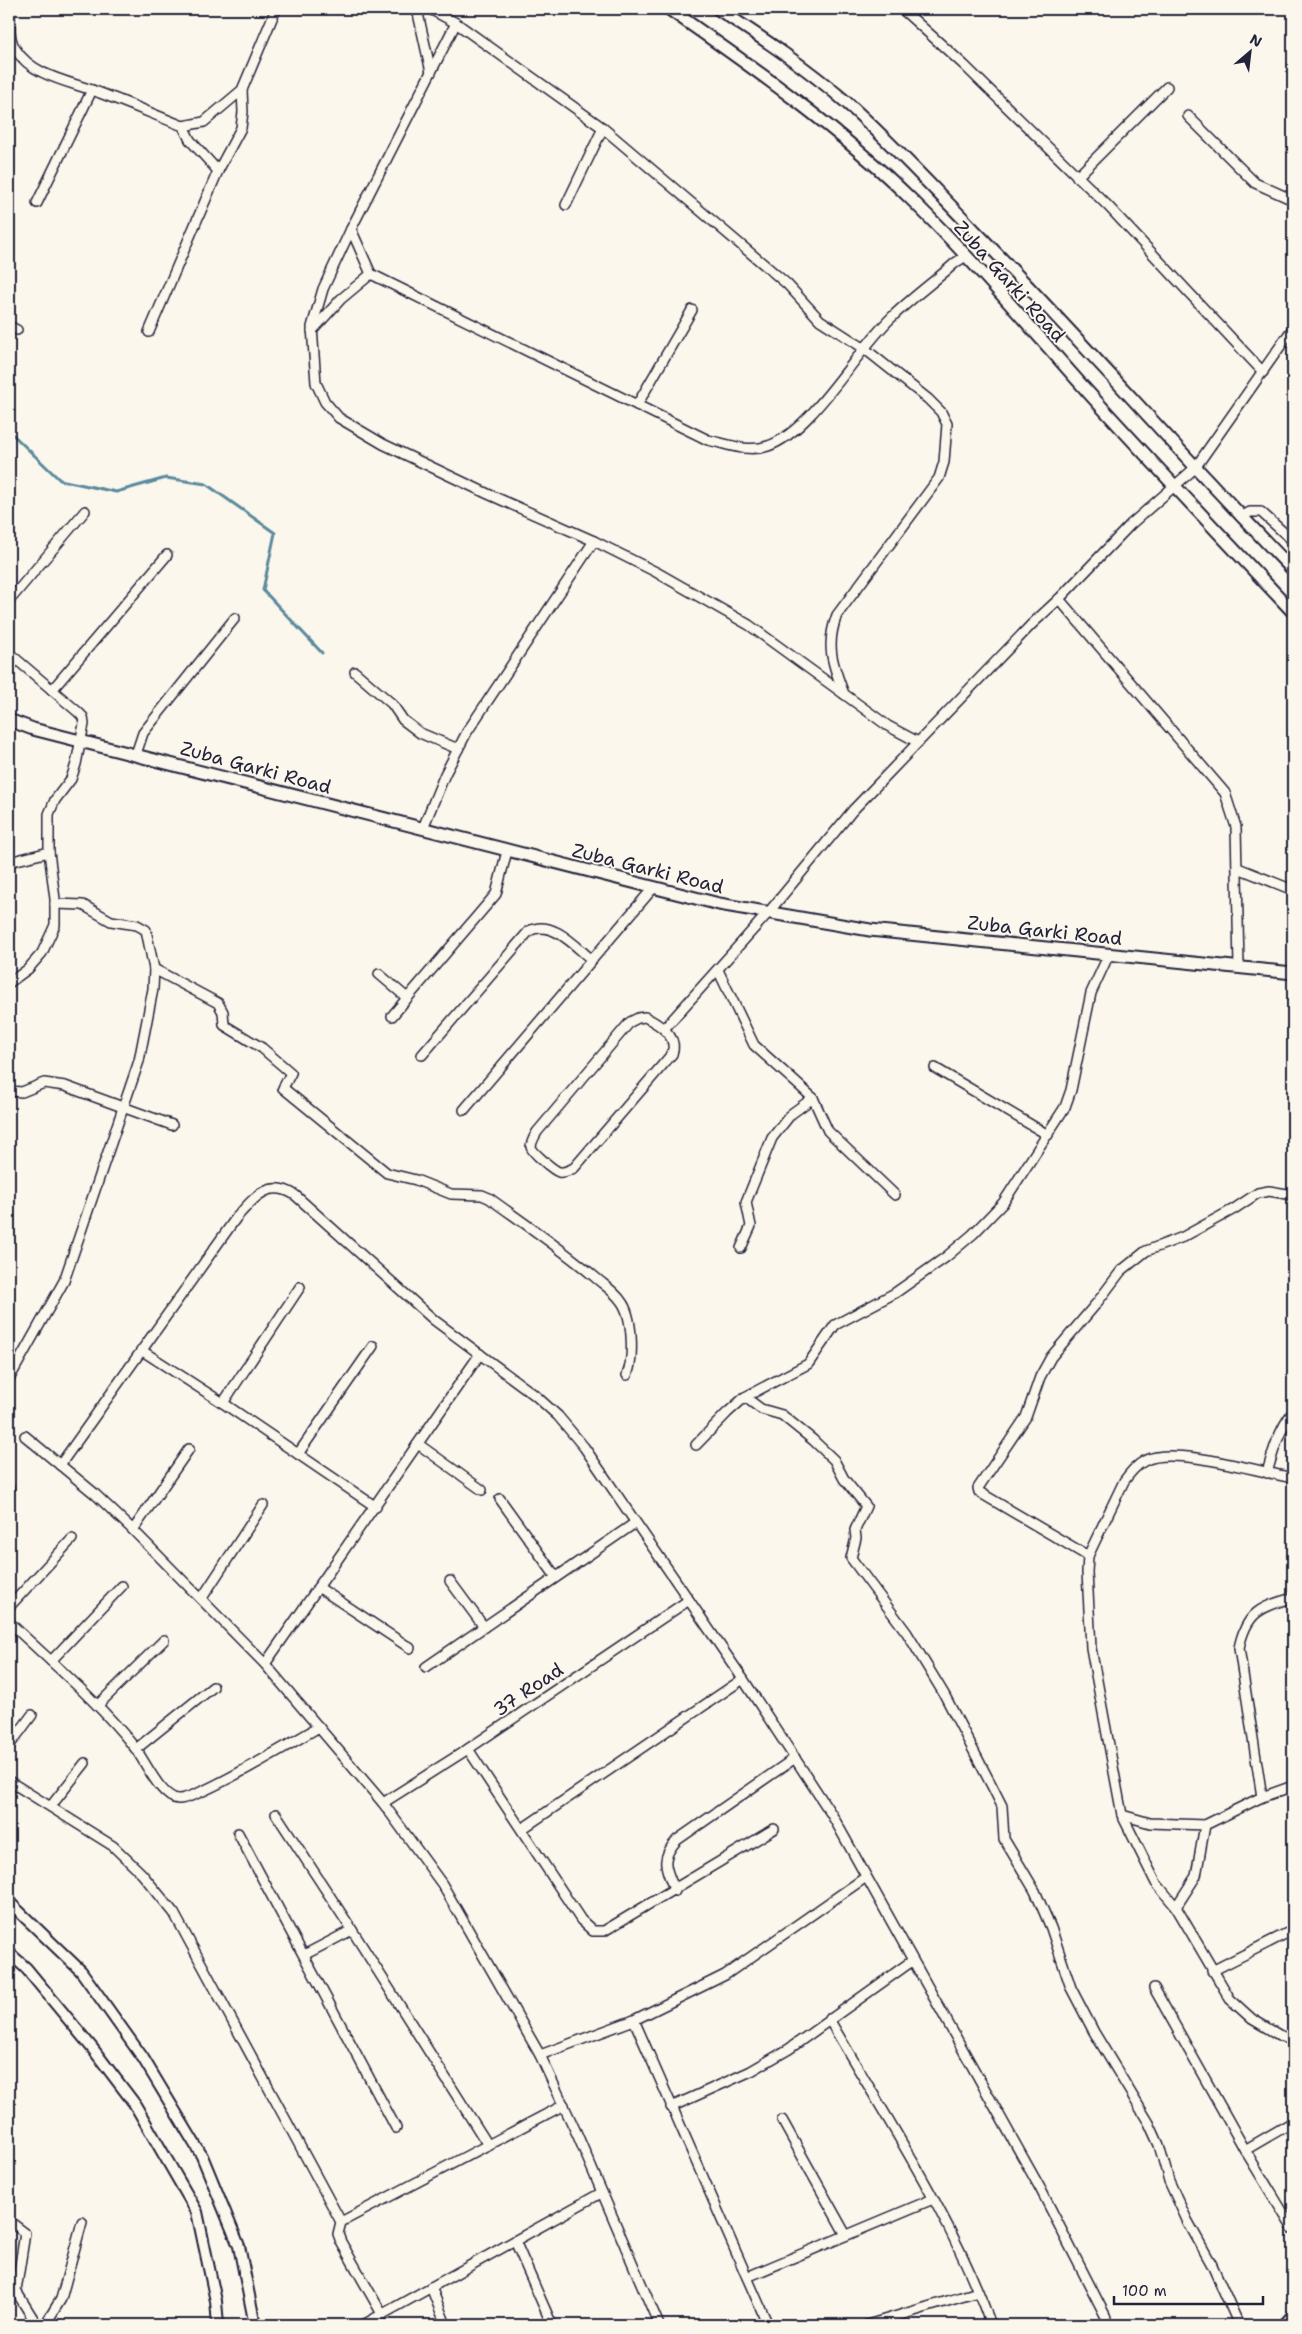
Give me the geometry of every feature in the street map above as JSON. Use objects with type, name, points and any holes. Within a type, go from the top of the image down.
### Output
[{"type":"main road","name":"Zuba Garki Road","points":[[669,9],[763,74],[857,149],[912,200],[966,256],[1174,488],[1293,612]]},
{"type":"main road","name":"Zuba Garki Road","points":[[718,9],[799,64],[845,101],[884,137],[1042,300],[1195,468],[1293,570]]},
{"type":"main road","name":"Zuba Garki Road","points":[[9,720],[33,729],[719,904],[870,930],[1293,973]]},
{"type":"street","points":[[10,9],[11,38],[15,50],[26,63],[49,75],[183,126],[204,122],[242,90]]},
{"type":"street","points":[[149,332],[218,171],[241,128],[243,112],[242,90],[276,9]]},
{"type":"street","points":[[417,9],[431,72]]},
{"type":"street","points":[[430,9],[456,23],[603,128],[787,284],[820,320],[865,348],[928,399],[941,412],[947,424],[944,462],[939,478],[837,616],[833,626],[830,641],[831,659],[844,694]]},
{"type":"street","points":[[902,9],[964,65],[1121,220],[1263,372]]},
{"type":"street","points":[[456,23],[351,229],[323,289],[312,331],[316,383],[325,402],[339,418],[354,428],[409,456],[594,541],[656,572],[749,625],[888,726],[918,742]]},
{"type":"street","points":[[1077,177],[1167,87]]},
{"type":"street","points":[[37,203],[92,90]]},
{"type":"street","points":[[1188,116],[1256,183],[1293,200]]},
{"type":"street","points":[[183,126],[190,140],[218,171]]},
{"type":"street","points":[[566,205],[603,128]]},
{"type":"street","points":[[351,229],[371,274],[708,440],[744,449],[766,446],[788,437],[817,406],[891,318],[955,262],[966,256]]},
{"type":"street","points":[[312,331],[342,299],[371,274]]},
{"type":"street","points":[[637,405],[692,310]]},
{"type":"street","points":[[664,1029],[768,913],[853,810],[1131,524],[1195,468],[1293,328]]},
{"type":"street","points":[[9,600],[85,511]]},
{"type":"street","points":[[1241,517],[1250,512],[1261,512],[1293,541]]},
{"type":"street","points":[[423,828],[430,806],[458,749],[594,541]]},
{"type":"street","points":[[52,690],[167,555]]},
{"type":"street","points":[[1059,599],[1225,793],[1236,827],[1239,967]]},
{"type":"street","points":[[136,754],[144,733],[235,618]]},
{"type":"street","points":[[9,653],[83,717],[82,741],[70,779],[55,800],[49,814],[49,852],[55,904],[55,925],[42,953],[28,969],[9,982]]},
{"type":"street","points":[[355,672],[392,704],[403,720],[414,729],[439,743],[458,749]]},
{"type":"street","points":[[392,1016],[406,997],[496,894],[507,851]]},
{"type":"street","points":[[9,862],[49,852]]},
{"type":"street","points":[[1238,868],[1293,890]]},
{"type":"street","points":[[464,1110],[654,887]]},
{"type":"street","points":[[9,1379],[64,1281],[139,1061],[153,989],[154,970],[146,930],[138,925],[111,921],[83,905],[55,904]]},
{"type":"street","points":[[422,1055],[529,931],[536,927],[547,928],[562,935],[592,960]]},
{"type":"street","points":[[696,1445],[745,1397],[808,1364],[835,1325],[895,1293],[946,1257],[1003,1203],[1065,1107],[1071,1090],[1091,993],[1109,954]]},
{"type":"street","points":[[154,970],[218,1003],[223,1012],[224,1025],[262,1048],[291,1073],[283,1088],[387,1173],[416,1180],[451,1194],[482,1195],[489,1198],[579,1264],[622,1301],[628,1316],[631,1340],[631,1364],[627,1375]]},
{"type":"street","points":[[718,970],[754,1045],[813,1098],[828,1131],[894,1195]]},
{"type":"street","points":[[379,974],[406,997]]},
{"type":"street","points":[[645,1017],[664,1029],[674,1041],[672,1054],[574,1168],[559,1172],[534,1152],[531,1148],[532,1141],[537,1132],[630,1022],[645,1017]]},
{"type":"street","points":[[936,1068],[1048,1136]]},
{"type":"street","points":[[9,1091],[22,1092],[44,1083],[65,1086],[172,1125]]},
{"type":"street","points":[[741,1248],[751,1226],[746,1202],[772,1138],[790,1114],[813,1098]]},
{"type":"street","points":[[60,1465],[236,1218],[252,1200],[264,1191],[277,1188],[286,1189],[295,1195],[434,1320],[536,1396],[558,1416],[584,1447],[743,1678],[832,1815],[1040,2188],[1110,2325]]},
{"type":"street","points":[[1088,1556],[979,1492],[978,1488],[1026,1417],[1040,1377],[1062,1342],[1096,1304],[1121,1271],[1139,1256],[1146,1251],[1183,1237],[1234,1209],[1258,1193],[1269,1191],[1293,1195]]},
{"type":"street","points":[[223,1403],[300,1287]]},
{"type":"street","points":[[298,1454],[373,1346]]},
{"type":"street","points":[[141,1350],[223,1403],[376,1508]]},
{"type":"street","points":[[265,1664],[376,1508],[480,1354]]},
{"type":"street","points":[[745,1397],[761,1408],[782,1415],[812,1440],[834,1460],[844,1479],[866,1506],[855,1530],[856,1538],[851,1558],[912,1640],[944,1694],[1002,1806],[1004,1839],[1034,1891],[1050,1928],[1071,1988],[1094,2032],[1149,2123],[1159,2145],[1169,2181],[1187,2220],[1212,2265],[1239,2325]]},
{"type":"street","points":[[1267,1473],[1274,1448],[1286,1421],[1293,1412]]},
{"type":"street","points":[[25,1436],[133,1530],[265,1664],[383,1803],[446,1891],[540,2054],[659,2325]]},
{"type":"street","points":[[418,1444],[482,1490]]},
{"type":"street","points":[[133,1530],[189,1450]]},
{"type":"street","points":[[1293,1478],[1194,1458],[1166,1457],[1147,1460],[1131,1471],[1124,1481],[1088,1556],[1087,1572],[1091,1648],[1122,1815],[1156,1883],[1176,1907],[1230,1999],[1252,2019],[1293,2041]]},
{"type":"street","points":[[500,1499],[556,1577]]},
{"type":"street","points":[[202,1598],[263,1505]]},
{"type":"street","points":[[426,1667],[635,1523]]},
{"type":"street","points":[[9,1607],[72,1540]]},
{"type":"street","points":[[450,1581],[484,1628]]},
{"type":"street","points":[[51,1661],[122,1586]]},
{"type":"street","points":[[318,1587],[410,1648]]},
{"type":"street","points":[[1262,1797],[1239,1648],[1241,1635],[1250,1618],[1267,1604],[1293,1598]]},
{"type":"street","name":"37 Road","points":[[383,1803],[468,1749],[689,1600]]},
{"type":"street","points":[[9,1622],[98,1705],[136,1750],[162,1790],[171,1797],[179,1799],[222,1781],[320,1728]]},
{"type":"street","points":[[98,1705],[164,1640]]},
{"type":"street","points":[[522,1829],[743,1678]]},
{"type":"street","points":[[136,1750],[213,1688]]},
{"type":"street","points":[[9,1746],[32,1715]]},
{"type":"street","points":[[468,1749],[581,1920],[592,1931],[604,1931],[675,1891],[774,1830]]},
{"type":"street","points":[[675,1891],[665,1864],[666,1855],[677,1840],[796,1758]]},
{"type":"street","points":[[51,1806],[85,1763]]},
{"type":"street","points":[[9,1781],[113,1846],[142,1874],[174,1913],[341,2222],[338,2234],[341,2242],[382,2314]]},
{"type":"street","points":[[1122,1815],[1150,1823],[1205,1825],[1262,1797],[1293,1786]]},
{"type":"street","points":[[276,1814],[488,2145]]},
{"type":"street","points":[[1176,1907],[1196,1876],[1205,1825]]},
{"type":"street","points":[[238,1833],[396,2128]]},
{"type":"street","points":[[540,2054],[634,2020],[725,1974],[866,1877]]},
{"type":"street","points":[[9,1902],[81,1971],[143,2058],[202,2156],[239,2246],[255,2325]]},
{"type":"street","points":[[304,1955],[352,1930]]},
{"type":"street","points":[[1212,1971],[1293,1930]]},
{"type":"street","points":[[9,1953],[26,1968],[93,2048],[134,2103],[197,2212],[216,2302],[218,2325]]},
{"type":"street","points":[[671,2108],[752,2071],[789,2049],[912,1961]]},
{"type":"street","points":[[1154,1988],[1245,2150],[1293,2229]]},
{"type":"street","points":[[829,2019],[933,2199],[978,2292],[991,2325]]},
{"type":"street","points":[[634,2020],[671,2108],[768,2325]]},
{"type":"street","points":[[341,2222],[564,2105]]},
{"type":"street","points":[[782,2120],[846,2236]]},
{"type":"street","points":[[1245,2150],[1293,2122]]},
{"type":"street","points":[[363,2325],[601,2193]]},
{"type":"street","points":[[747,2277],[933,2199]]},
{"type":"street","points":[[9,2221],[25,2233],[16,2291],[37,2325]]},
{"type":"street","points":[[45,2325],[61,2299],[82,2222]]},
{"type":"street","points":[[516,2241],[552,2325]]},
{"type":"street","points":[[431,2287],[446,2325]]},
{"type":"street","points":[[867,2325],[890,2322],[978,2292]]},
{"type":"street","points":[[1284,2325],[1293,2315]]},
{"type":"waterway","points":[[9,431],[60,480],[116,492],[166,478],[206,484],[275,533],[263,590],[322,653]]}]
